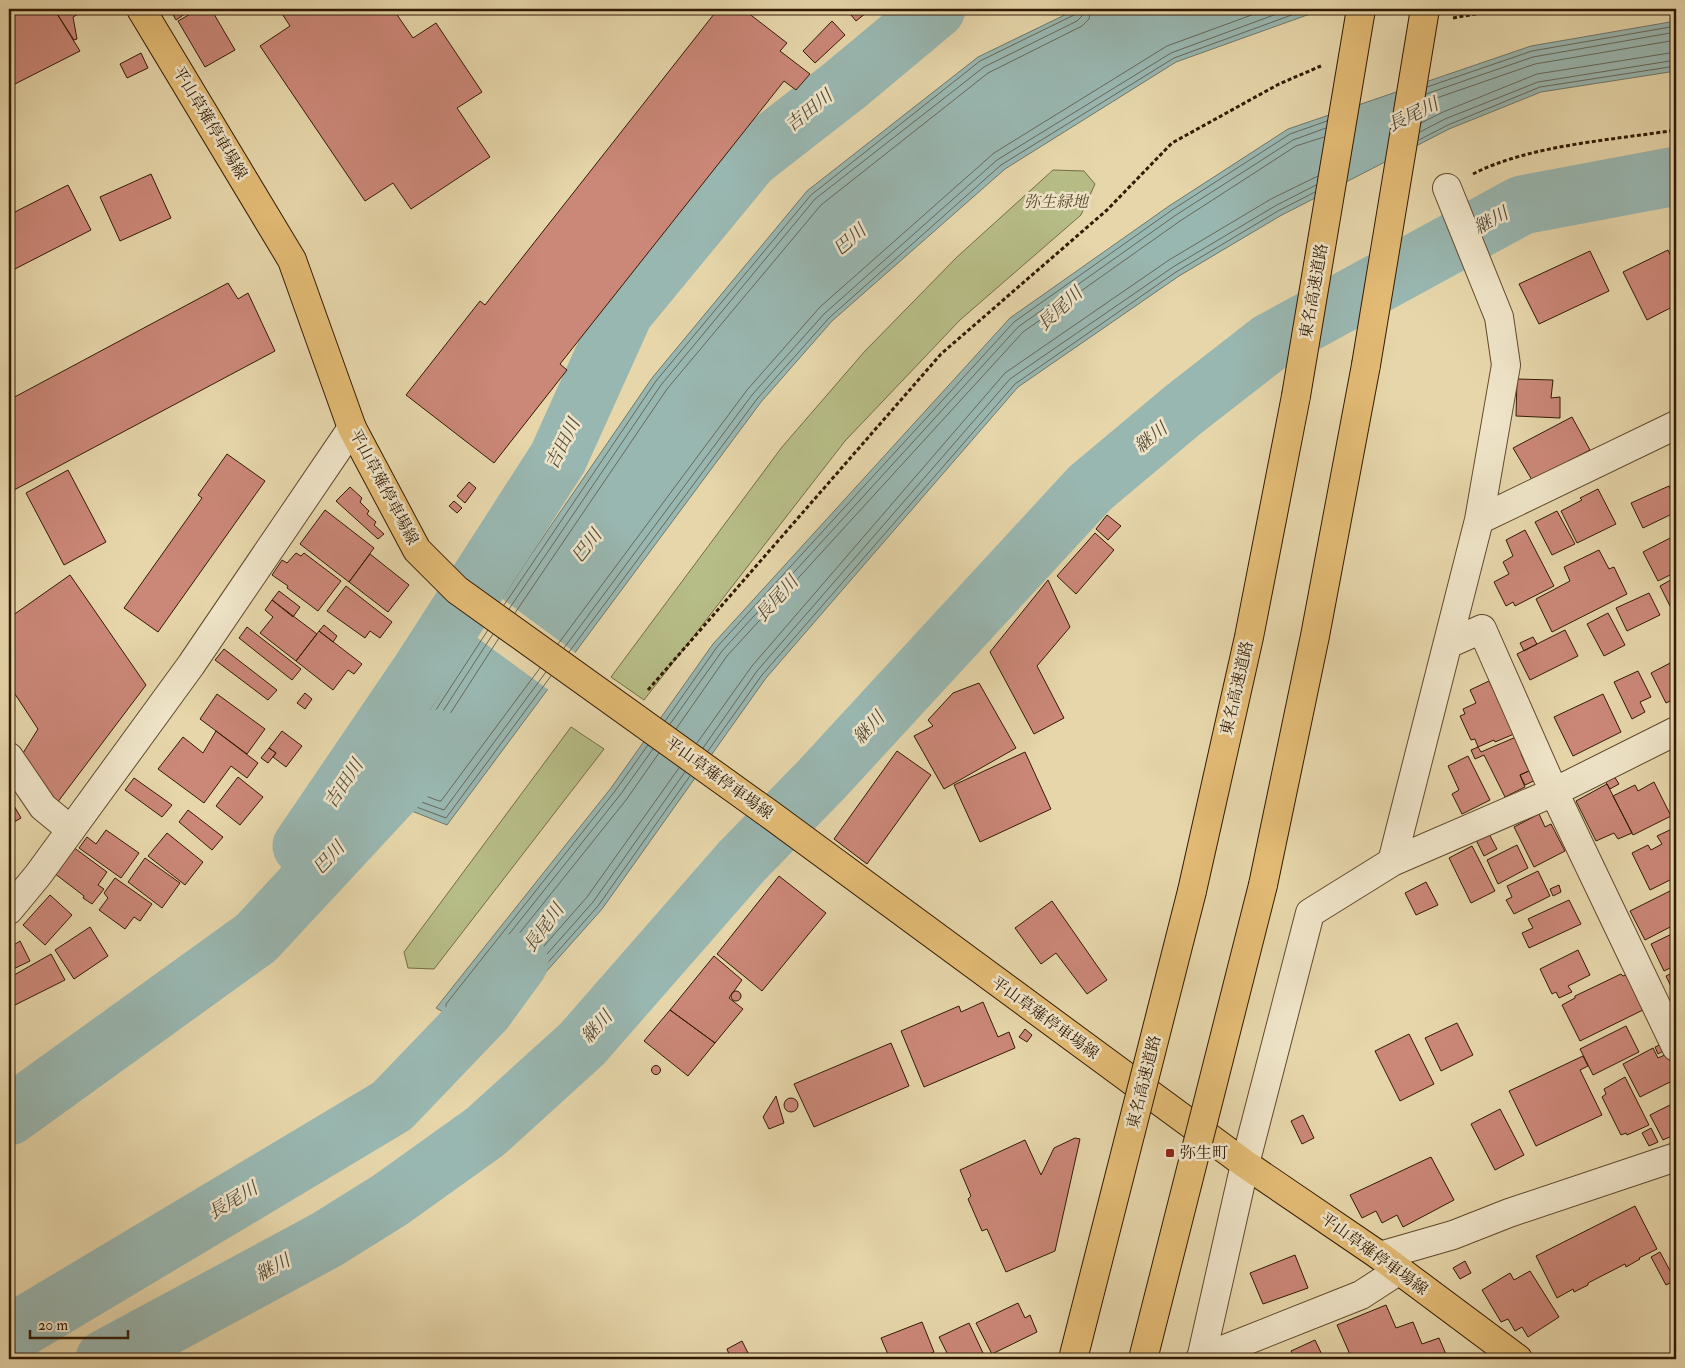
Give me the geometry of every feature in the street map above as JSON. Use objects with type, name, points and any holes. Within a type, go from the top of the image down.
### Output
[{"type":"main road","name":"平山草薙停車場線","points":[[141,9],[292,260],[352,428],[417,550],[457,590],[768,813],[1245,1164],[1389,1263],[1518,1359]]},
{"type":"main road","name":"東名高速道路","points":[[1073,1359],[1192,891],[1249,637],[1296,396],[1361,9]]},
{"type":"main road","points":[[1143,1359],[1263,885],[1315,636],[1366,365],[1436,14]]},
{"type":"street","points":[[1392,862],[1479,520],[1506,365],[1499,317],[1447,188]]},
{"type":"street","points":[[1479,520],[1676,425]]},
{"type":"street","points":[[9,910],[38,875],[191,665],[352,428]]},
{"type":"street","points":[[1448,644],[1482,629],[1554,792],[1676,1047]]},
{"type":"street","points":[[1201,1359],[1245,1164],[1310,913],[1392,862],[1554,792],[1676,732]]},
{"type":"street","points":[[9,758],[44,808],[71,830]]},
{"type":"street","points":[[1201,1359],[1361,1294],[1389,1263],[1453,1235],[1509,1213],[1676,1157]]},
{"type":"path","points":[[1436,14],[1503,9]]},
{"type":"path","points":[[635,718],[941,354],[1107,210],[1172,143],[1279,84],[1324,64]]},
{"type":"path","points":[[1447,188],[1492,164],[1550,149],[1676,130]]},
{"type":"green space","name":"弥生緑地","points":[[1053,170],[1084,171],[1095,184],[1081,215],[960,320],[845,441],[644,700],[611,677],[782,447],[865,351],[957,257]]},
{"type":"green space","points":[[571,727],[604,749],[434,969],[408,968],[404,952]]},
{"type":"water","points":[[1077,9],[1324,9],[1176,62],[1005,169],[832,321],[761,402],[447,825],[374,796],[528,559],[652,378],[807,191],[978,57]]},
{"type":"water","points":[[1676,21],[1676,71],[1541,92],[1449,129],[1280,216],[1179,276],[1018,387],[766,678],[602,909],[488,1037],[436,1008],[611,788],[713,644],[1010,318],[1169,206],[1288,129],[1531,46]]},
{"type":"pier","points":[[500,597],[577,654],[550,691],[475,636]]},
{"type":"building","points":[[9,9],[54,9],[80,51],[9,87]]},
{"type":"building","points":[[54,9],[82,9],[84,11],[73,17],[77,39],[74,40]]},
{"type":"building","points":[[170,9],[192,9],[176,20]]},
{"type":"building","points":[[199,9],[211,9],[235,50],[205,67],[178,21]]},
{"type":"building","points":[[279,9],[393,9],[413,38],[436,23],[482,92],[457,108],[490,157],[411,209],[393,183],[365,201],[260,46],[290,26]]},
{"type":"building","points":[[718,9],[743,9],[787,43],[780,51],[810,74],[796,90],[784,81],[560,364],[567,370],[494,463],[406,395],[480,301],[485,305]]},
{"type":"building","points":[[846,9],[871,9],[856,21]]},
{"type":"building","points":[[832,21],[845,35],[815,63],[803,51]]},
{"type":"building","points":[[141,53],[148,68],[127,78],[120,64]]},
{"type":"building","points":[[151,174],[171,218],[120,241],[100,197]]},
{"type":"building","points":[[68,185],[91,230],[9,272],[9,215]]},
{"type":"building","points":[[1668,250],[1676,267],[1676,305],[1647,320],[1623,272]]},
{"type":"building","points":[[1590,251],[1609,291],[1539,324],[1519,284]]},
{"type":"building","points":[[228,283],[238,299],[248,293],[275,351],[14,490],[9,481],[9,400]]},
{"type":"building","points":[[1517,379],[1553,380],[1551,398],[1560,397],[1560,418],[1516,416]]},
{"type":"building","points":[[1572,417],[1590,450],[1532,480],[1513,448]]},
{"type":"building","points":[[227,454],[265,481],[158,632],[124,608],[202,498],[198,495]]},
{"type":"building","points":[[68,470],[106,542],[64,565],[26,493]]},
{"type":"building","points":[[469,482],[476,488],[465,503],[457,496]]},
{"type":"building","points":[[1669,486],[1673,495],[1676,494],[1676,517],[1674,513],[1643,528],[1631,503]]},
{"type":"building","points":[[350,487],[362,498],[360,502],[369,511],[367,514],[376,522],[374,525],[384,534],[378,539],[336,501]]},
{"type":"building","points":[[1598,489],[1616,524],[1577,543],[1561,511]]},
{"type":"building","points":[[454,501],[462,508],[457,513],[449,506]]},
{"type":"building","points":[[325,510],[374,548],[349,582],[300,544]]},
{"type":"building","points":[[1557,511],[1575,544],[1552,555],[1535,522]]},
{"type":"building","points":[[1107,515],[1121,526],[1108,540],[1096,529]]},
{"type":"building","points":[[1525,530],[1554,586],[1515,606],[1513,602],[1506,606],[1494,582],[1509,574],[1503,562],[1513,556],[1506,540]]},
{"type":"building","points":[[1095,533],[1114,550],[1076,594],[1057,576]]},
{"type":"building","points":[[1676,535],[1676,572],[1658,581],[1643,552]]},
{"type":"building","points":[[1599,550],[1609,569],[1614,567],[1627,594],[1552,632],[1536,599],[1570,581],[1564,567]]},
{"type":"building","points":[[296,553],[301,556],[304,553],[341,581],[318,611],[272,575],[282,560],[287,563]]},
{"type":"building","points":[[370,554],[409,585],[388,612],[349,582]]},
{"type":"building","points":[[70,575],[146,685],[57,803],[23,753],[38,729],[9,685],[9,618]]},
{"type":"building","points":[[1676,577],[1676,613],[1674,614],[1660,586]]},
{"type":"building","points":[[1048,580],[1070,627],[1037,666],[1064,718],[1034,734],[990,652]]},
{"type":"building","points":[[346,586],[392,622],[380,638],[370,631],[365,638],[327,611]]},
{"type":"building","points":[[279,591],[300,607],[293,617],[272,600]]},
{"type":"building","points":[[1649,593],[1660,615],[1627,631],[1616,608]]},
{"type":"building","points":[[272,600],[317,634],[296,661],[260,633],[273,617],[265,610]]},
{"type":"building","points":[[1608,613],[1625,645],[1604,656],[1587,624]]},
{"type":"building","points":[[324,625],[337,636],[333,642],[319,631]]},
{"type":"building","points":[[247,627],[301,669],[292,680],[239,638]]},
{"type":"building","points":[[1565,630],[1578,656],[1530,680],[1517,654]]},
{"type":"building","points":[[319,631],[362,664],[354,674],[348,670],[333,690],[296,661]]},
{"type":"building","points":[[1533,637],[1537,644],[1524,651],[1520,643]]},
{"type":"building","points":[[224,649],[277,690],[268,700],[215,660]]},
{"type":"building","points":[[1676,660],[1676,698],[1666,703],[1651,673]]},
{"type":"building","points":[[1638,671],[1651,697],[1640,702],[1645,712],[1632,719],[1614,682]]},
{"type":"building","points":[[1489,681],[1514,734],[1478,747],[1475,739],[1471,740],[1460,716],[1465,714],[1463,709],[1476,703],[1470,690]]},
{"type":"building","points":[[979,683],[1016,748],[944,789],[914,736],[933,726],[928,720],[953,693]]},
{"type":"building","points":[[305,693],[312,699],[305,709],[297,703]]},
{"type":"building","points":[[217,694],[265,729],[247,754],[200,719]]},
{"type":"building","points":[[1603,694],[1621,732],[1573,756],[1554,717]]},
{"type":"building","points":[[216,731],[258,763],[247,778],[231,766],[204,803],[158,769],[183,737],[203,753]]},
{"type":"building","points":[[282,731],[302,746],[286,767],[273,757],[276,753],[269,748]]},
{"type":"building","points":[[1516,737],[1524,753],[1521,754],[1529,771],[1520,775],[1525,787],[1505,797],[1484,755],[1475,759],[1471,750],[1478,747],[1481,752]]},
{"type":"building","points":[[269,748],[276,753],[268,763],[261,758]]},
{"type":"building","points":[[897,751],[931,775],[867,864],[834,839]]},
{"type":"building","points":[[1025,752],[1051,809],[980,842],[954,785]]},
{"type":"building","points":[[1468,756],[1490,800],[1462,814],[1452,794],[1459,790],[1448,766]]},
{"type":"building","points":[[1533,769],[1538,779],[1525,785],[1520,775]]},
{"type":"building","points":[[1614,776],[1619,784],[1610,789],[1605,781]]},
{"type":"building","points":[[238,777],[263,797],[240,825],[216,806]]},
{"type":"building","points":[[134,778],[172,805],[162,817],[125,790]]},
{"type":"building","points":[[1654,782],[1671,816],[1633,835],[1613,796],[1635,785],[1638,791]]},
{"type":"building","points":[[1607,784],[1632,833],[1618,839],[1614,833],[1596,841],[1576,801]]},
{"type":"building","points":[[9,797],[21,818],[9,825]]},
{"type":"building","points":[[1676,801],[1676,816],[1670,804]]},
{"type":"building","points":[[188,810],[223,837],[212,850],[179,822]]},
{"type":"building","points":[[1539,814],[1545,827],[1551,824],[1565,851],[1534,867],[1514,827]]},
{"type":"building","points":[[1674,828],[1676,833],[1676,877],[1650,890],[1632,853],[1648,845],[1651,850],[1662,844],[1657,836]]},
{"type":"building","points":[[106,830],[139,853],[121,878],[79,848],[87,837],[96,844]]},
{"type":"building","points":[[167,833],[203,862],[185,885],[148,856]]},
{"type":"building","points":[[1489,834],[1497,849],[1484,856],[1476,840]]},
{"type":"building","points":[[1517,845],[1528,868],[1498,884],[1487,860]]},
{"type":"building","points":[[1472,846],[1495,891],[1471,903],[1449,858]]},
{"type":"building","points":[[73,847],[107,872],[98,885],[104,889],[92,904],[54,873]]},
{"type":"building","points":[[145,858],[180,883],[162,908],[128,882]]},
{"type":"building","points":[[1538,871],[1550,896],[1514,914],[1506,900],[1512,897],[1507,886]]},
{"type":"building","points":[[779,876],[826,913],[762,991],[717,954]]},
{"type":"building","points":[[115,878],[152,904],[140,921],[134,917],[125,929],[99,910],[108,898],[104,893]]},
{"type":"building","points":[[1426,882],[1438,905],[1416,915],[1405,893]]},
{"type":"building","points":[[1559,885],[1561,892],[1553,896],[1550,889]]},
{"type":"building","points":[[1676,888],[1676,924],[1645,940],[1630,911]]},
{"type":"building","points":[[50,895],[72,915],[45,945],[23,925]]},
{"type":"building","points":[[1569,900],[1581,924],[1529,948],[1522,933],[1533,928],[1528,919]]},
{"type":"building","points":[[1052,901],[1107,980],[1087,994],[1056,953],[1041,964],[1015,928]]},
{"type":"building","points":[[90,927],[108,956],[74,979],[55,950]]},
{"type":"building","points":[[1676,932],[1676,965],[1664,971],[1651,944]]},
{"type":"building","points":[[20,941],[30,961],[9,971],[9,948]]},
{"type":"building","points":[[1578,950],[1590,975],[1568,986],[1572,992],[1559,998],[1556,992],[1552,994],[1540,969]]},
{"type":"building","points":[[51,954],[65,980],[9,1008],[9,978]]},
{"type":"building","points":[[714,956],[742,980],[729,998],[743,1009],[715,1043],[670,1010]]},
{"type":"building","points":[[1676,971],[1676,997],[1666,976]]},
{"type":"building","points":[[1621,974],[1623,976],[1628,974],[1645,1009],[1580,1041],[1562,1005],[1575,998],[1575,996]]},
{"type":"building","points":[[734,991],[738,991],[741,996],[740,1000],[734,1001],[731,998],[731,994]]},
{"type":"building","points":[[983,1002],[998,1037],[1009,1032],[1015,1048],[924,1087],[901,1031],[959,1006],[961,1012]]},
{"type":"building","points":[[670,1010],[715,1043],[688,1076],[644,1041]]},
{"type":"building","points":[[1457,1023],[1473,1055],[1441,1071],[1425,1038]]},
{"type":"building","points":[[1626,1026],[1639,1052],[1593,1075],[1580,1049]]},
{"type":"building","points":[[1025,1029],[1032,1035],[1027,1042],[1019,1037]]},
{"type":"building","points":[[1409,1034],[1434,1084],[1400,1101],[1375,1051]]},
{"type":"building","points":[[891,1043],[909,1086],[814,1127],[794,1084]]},
{"type":"building","points":[[1662,1044],[1665,1050],[1658,1054],[1655,1047]]},
{"type":"building","points":[[1653,1048],[1658,1058],[1667,1054],[1676,1074],[1676,1079],[1640,1097],[1623,1064]]},
{"type":"building","points":[[1583,1056],[1588,1066],[1580,1070],[1602,1115],[1536,1146],[1509,1091]]},
{"type":"building","points":[[656,1066],[660,1070],[656,1074],[652,1070]]},
{"type":"building","points":[[1625,1077],[1649,1125],[1627,1135],[1626,1133],[1621,1135],[1602,1097],[1606,1094],[1604,1089]]},
{"type":"building","points":[[776,1096],[784,1123],[769,1129],[763,1117]]},
{"type":"building","points":[[791,1098],[796,1100],[798,1105],[796,1110],[791,1112],[786,1110],[784,1105],[786,1100]]},
{"type":"building","points":[[1676,1102],[1676,1134],[1663,1140],[1650,1115]]},
{"type":"building","points":[[1500,1109],[1524,1155],[1495,1170],[1471,1124]]},
{"type":"building","points":[[1303,1115],[1314,1138],[1302,1144],[1291,1121]]},
{"type":"building","points":[[1651,1128],[1658,1142],[1649,1146],[1642,1133]]},
{"type":"building","points":[[1075,1138],[1080,1139],[1055,1251],[1006,1272],[987,1229],[982,1231],[968,1199],[971,1196],[960,1170],[1025,1140],[1041,1175],[1054,1148]]},
{"type":"building","points":[[1431,1157],[1454,1200],[1403,1227],[1397,1215],[1382,1223],[1376,1211],[1362,1218],[1350,1195]]},
{"type":"building","points":[[1635,1206],[1657,1249],[1626,1267],[1625,1264],[1574,1292],[1573,1289],[1557,1298],[1536,1256]]},
{"type":"building","points":[[1660,1252],[1675,1280],[1666,1285],[1651,1257]]},
{"type":"building","points":[[1295,1255],[1308,1288],[1263,1304],[1250,1273]]},
{"type":"building","points":[[1465,1261],[1471,1273],[1460,1279],[1453,1268]]},
{"type":"building","points":[[1530,1271],[1559,1317],[1528,1337],[1522,1327],[1515,1331],[1508,1319],[1501,1322],[1482,1290],[1510,1273],[1514,1280]]},
{"type":"building","points":[[1018,1303],[1025,1318],[1030,1315],[1037,1332],[992,1354],[976,1323]]},
{"type":"building","points":[[1386,1305],[1396,1328],[1413,1322],[1422,1344],[1439,1338],[1448,1359],[1352,1359],[1337,1325]]},
{"type":"building","points":[[922,1322],[934,1352],[917,1359],[890,1359],[881,1338]]},
{"type":"building","points":[[969,1323],[983,1353],[970,1359],[950,1359],[939,1337]]},
{"type":"building","points":[[1315,1340],[1324,1359],[1295,1359],[1291,1351]]},
{"type":"building","points":[[742,1341],[751,1359],[731,1359],[727,1349]]},
{"type":"building","points":[[849,1355],[851,1359],[839,1359]]},
{"type":"waterway","name":"吉田川","points":[[302,846],[423,668],[558,458],[624,312],[750,159],[845,85],[936,9]]},
{"type":"waterway","name":"継川","points":[[105,1359],[326,1240],[390,1200],[485,1132],[582,1044],[742,861],[821,780],[1090,488],[1183,410],[1269,343],[1522,205],[1676,176]]},
{"type":"waterway","name":"巴川","points":[[9,1116],[256,938],[412,770],[436,739]]},
{"type":"waterway","name":"長尾川","points":[[9,1335],[392,1106],[484,1010],[519,962]]},
{"type":"place","name":"弥生町","points":[[1170,1153]]}]
